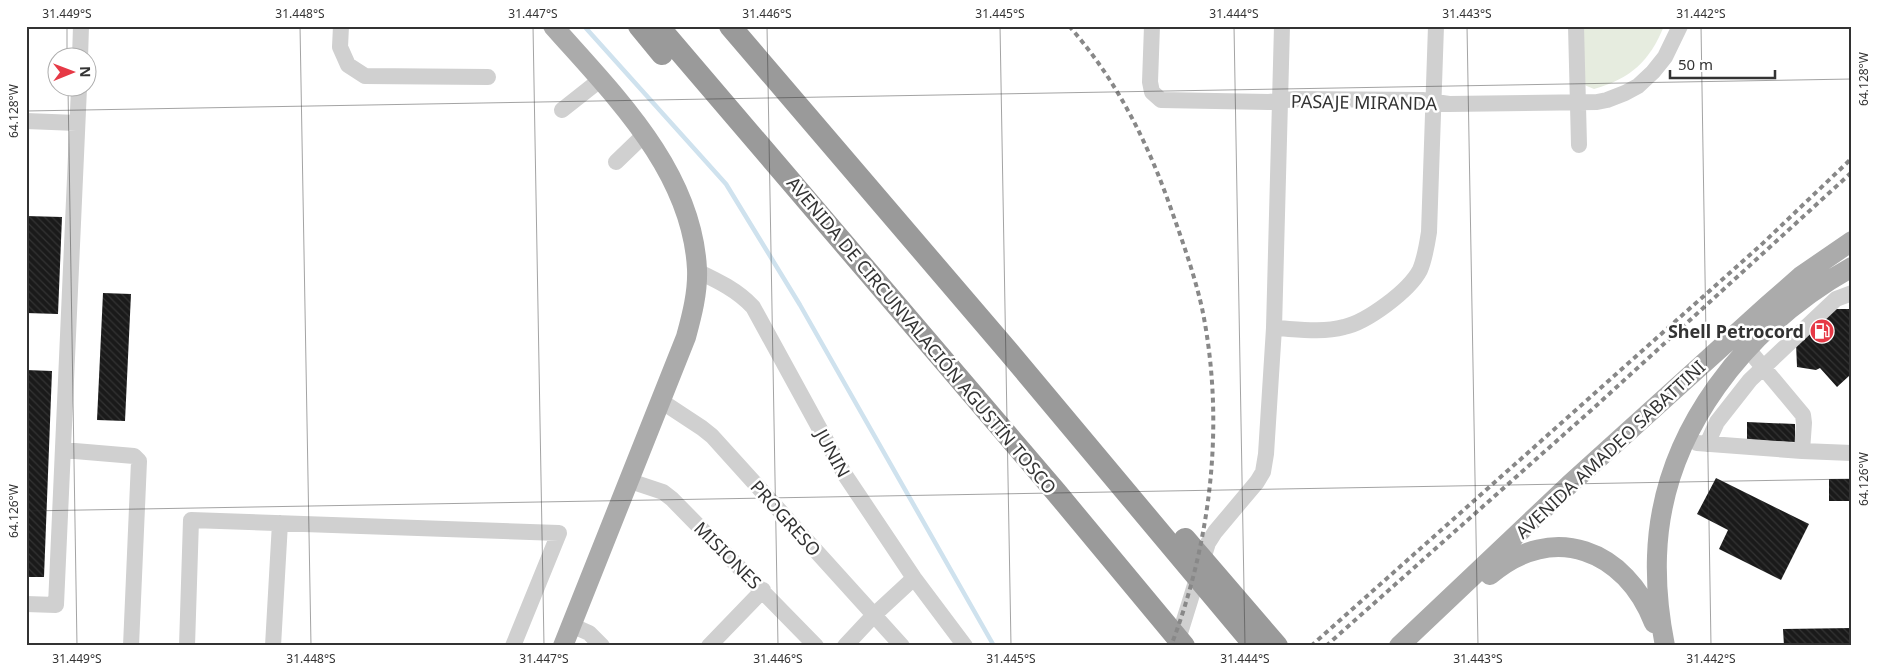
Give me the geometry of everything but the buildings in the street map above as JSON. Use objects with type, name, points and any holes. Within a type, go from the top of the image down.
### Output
[{"type":"highway","points":[[638,26],[685,80],[767,154]]},
{"type":"highway","name":"AVENIDA DE CIRCUNVALACIÓN AGUSTÍN TOSCO","points":[[658,26],[810,204],[1143,608],[1184,646]]},
{"type":"highway","points":[[730,26],[777,82],[854,149],[1155,514],[1255,646]]},
{"type":"highway","points":[[1155,514],[1277,646]]},
{"type":"highway","points":[[1143,608],[1164,646]]},
{"type":"main road","points":[[553,26],[644,135],[673,179],[687,212],[694,242],[697,271],[694,309],[689,328],[630,482],[563,646]]},
{"type":"main road","name":"AVENIDA AMADEO SABATTINI","points":[[1399,646],[1569,485],[1768,304],[1801,276],[1852,241]]},
{"type":"main road","name":"AVENIDA AMADEO SABATTINI","points":[[1664,646],[1657,594],[1659,529],[1669,483],[1685,441],[1716,387],[1747,348],[1792,308],[1827,282],[1852,267]]},
{"type":"main road","points":[[1414,646],[1478,586],[1509,560],[1533,550],[1549,548],[1580,550],[1595,555],[1618,569],[1634,585],[1646,604],[1664,646]]},
{"type":"street","points":[[80,48],[81,26]]},
{"type":"street","points":[[341,26],[340,48],[348,65],[365,76],[488,77]]},
{"type":"street","name":"PASAJE MIRANDA","points":[[1152,26],[1150,82],[1152,92],[1161,100],[1168,102],[1280,101],[1294,99],[1422,100],[1449,104],[1607,100],[1638,86],[1653,72],[1665,57],[1680,26]]},
{"type":"street","points":[[1176,646],[1208,544],[1263,472],[1266,454],[1274,328],[1282,26]]},
{"type":"street","points":[[1274,328],[1332,329],[1350,325],[1370,316],[1413,279],[1423,262],[1429,232],[1435,102],[1436,26]]},
{"type":"street","points":[[1576,26],[1579,144]]},
{"type":"street","points":[[562,110],[600,80]]},
{"type":"street","points":[[26,604],[56,605],[78,98]]},
{"type":"street","points":[[26,121],[77,123]]},
{"type":"street","points":[[616,162],[644,135]]},
{"type":"street","name":"JUNIN","points":[[697,271],[729,287],[743,296],[753,307],[844,475],[914,578],[965,646]]},
{"type":"street","points":[[1707,444],[1726,408],[1750,380],[1836,299],[1852,293]]},
{"type":"street","points":[[1747,348],[1803,415],[1802,451]]},
{"type":"street","name":"PROGRESO","points":[[661,401],[712,436],[902,646]]},
{"type":"street","points":[[1685,441],[1802,451],[1852,452]]},
{"type":"street","points":[[63,450],[134,456],[139,461],[131,646]]},
{"type":"street","name":"MISIONES","points":[[630,482],[663,492],[672,499],[816,646]]},
{"type":"street","points":[[187,646],[191,520],[559,532],[513,646]]},
{"type":"street","points":[[273,646],[280,523]]},
{"type":"street","points":[[845,646],[874,614],[914,578]]},
{"type":"street","points":[[709,646],[763,590]]},
{"type":"street","points":[[571,625],[589,633],[602,646]]},
{"type":"shaded area","points":[[1581,26],[1664,26],[1652,49],[1637,67],[1618,80],[1594,89],[1582,84]]},
{"type":"waterway","points":[[584,26],[726,184],[800,305],[994,646]]},
{"type":"railway","points":[[1069,26],[1086,46],[1116,89],[1151,158],[1192,269],[1202,308],[1209,350],[1213,393],[1213,436],[1205,522],[1185,605],[1171,646]]},
{"type":"railway","points":[[1311,646],[1761,245],[1852,158]]},
{"type":"railway","points":[[1326,646],[1597,405],[1852,172]]},
{"type":"place","name":"Shell Petrocord","points":[[1822,331]]}]
